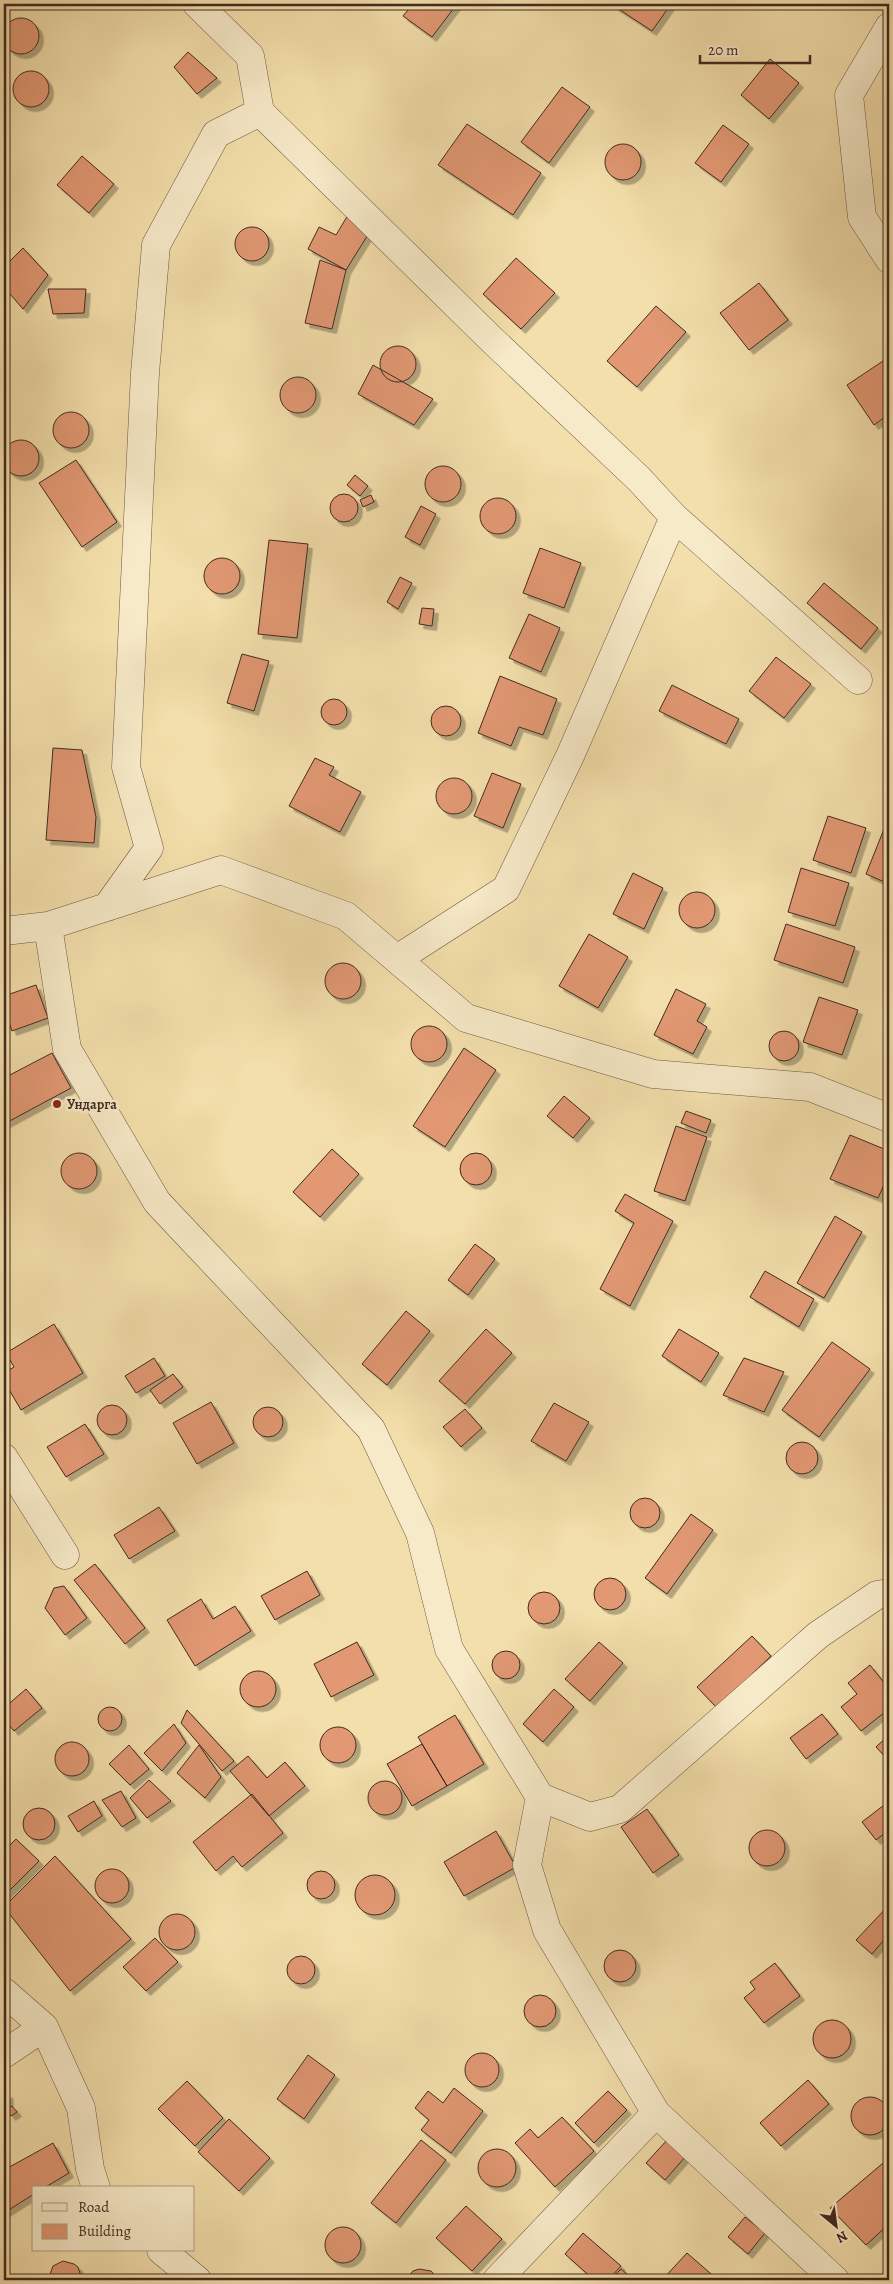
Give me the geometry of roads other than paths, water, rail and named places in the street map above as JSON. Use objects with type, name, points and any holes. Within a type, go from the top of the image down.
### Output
[{"type":"street","points":[[197,4],[250,56],[260,112],[489,337],[639,479],[674,517],[858,680]]},
{"type":"street","points":[[889,27],[849,95],[862,217],[889,259]]},
{"type":"street","points":[[107,907],[149,848],[126,767],[145,373],[156,245],[216,134],[260,112]]},
{"type":"street","points":[[397,959],[506,889],[570,756],[674,517]]},
{"type":"street","points":[[4,931],[48,926],[221,870],[346,916],[466,1018],[653,1074],[810,1086],[889,1118]]},
{"type":"street","points":[[48,926],[67,1049],[157,1202],[371,1430],[420,1533],[449,1648],[540,1797],[590,1817],[620,1810],[818,1636],[877,1595],[889,1594]]},
{"type":"street","points":[[4,1458],[65,1555]]},
{"type":"street","points":[[540,1797],[527,1864],[547,1930],[656,2113],[835,2280]]},
{"type":"street","points":[[4,1992],[44,2027],[80,2108],[90,2169],[95,2186]]},
{"type":"street","points":[[4,2036],[44,2027]]},
{"type":"street","points":[[4,2054],[44,2027]]},
{"type":"street","points":[[496,2280],[656,2113]]},
{"type":"street","points":[[163,2252],[197,2280]]},
{"type":"place","name":"Ундарга","points":[[57,1104]]}]
